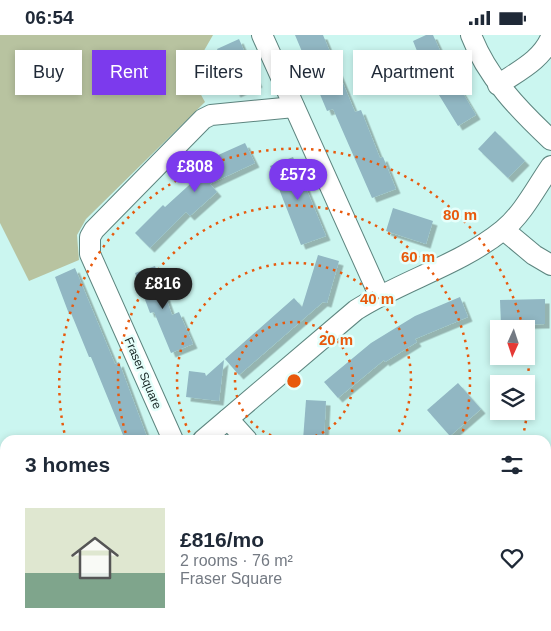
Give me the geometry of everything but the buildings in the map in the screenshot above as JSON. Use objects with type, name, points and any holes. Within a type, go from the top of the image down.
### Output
[{"type":"street","points":[[262,35],[379,295]]},
{"type":"street","points":[[471,35],[498,85],[551,140]]},
{"type":"street","points":[[498,85],[535,59],[546,48],[551,37]]},
{"type":"street","name":"Fraser Square","points":[[170,435],[90,254],[90,237],[94,230],[203,119],[211,115],[294,107]]},
{"type":"street","points":[[209,435],[338,324],[379,295],[443,265],[504,229],[551,166]]},
{"type":"street","points":[[504,229],[518,243],[551,265]]},
{"type":"street","points":[[228,419],[242,435]]},
{"type":"green space","points":[[0,35],[213,35],[204,50],[176,50],[176,95],[201,95],[205,102],[86,219],[77,235],[79,260],[29,281],[0,223]]}]
